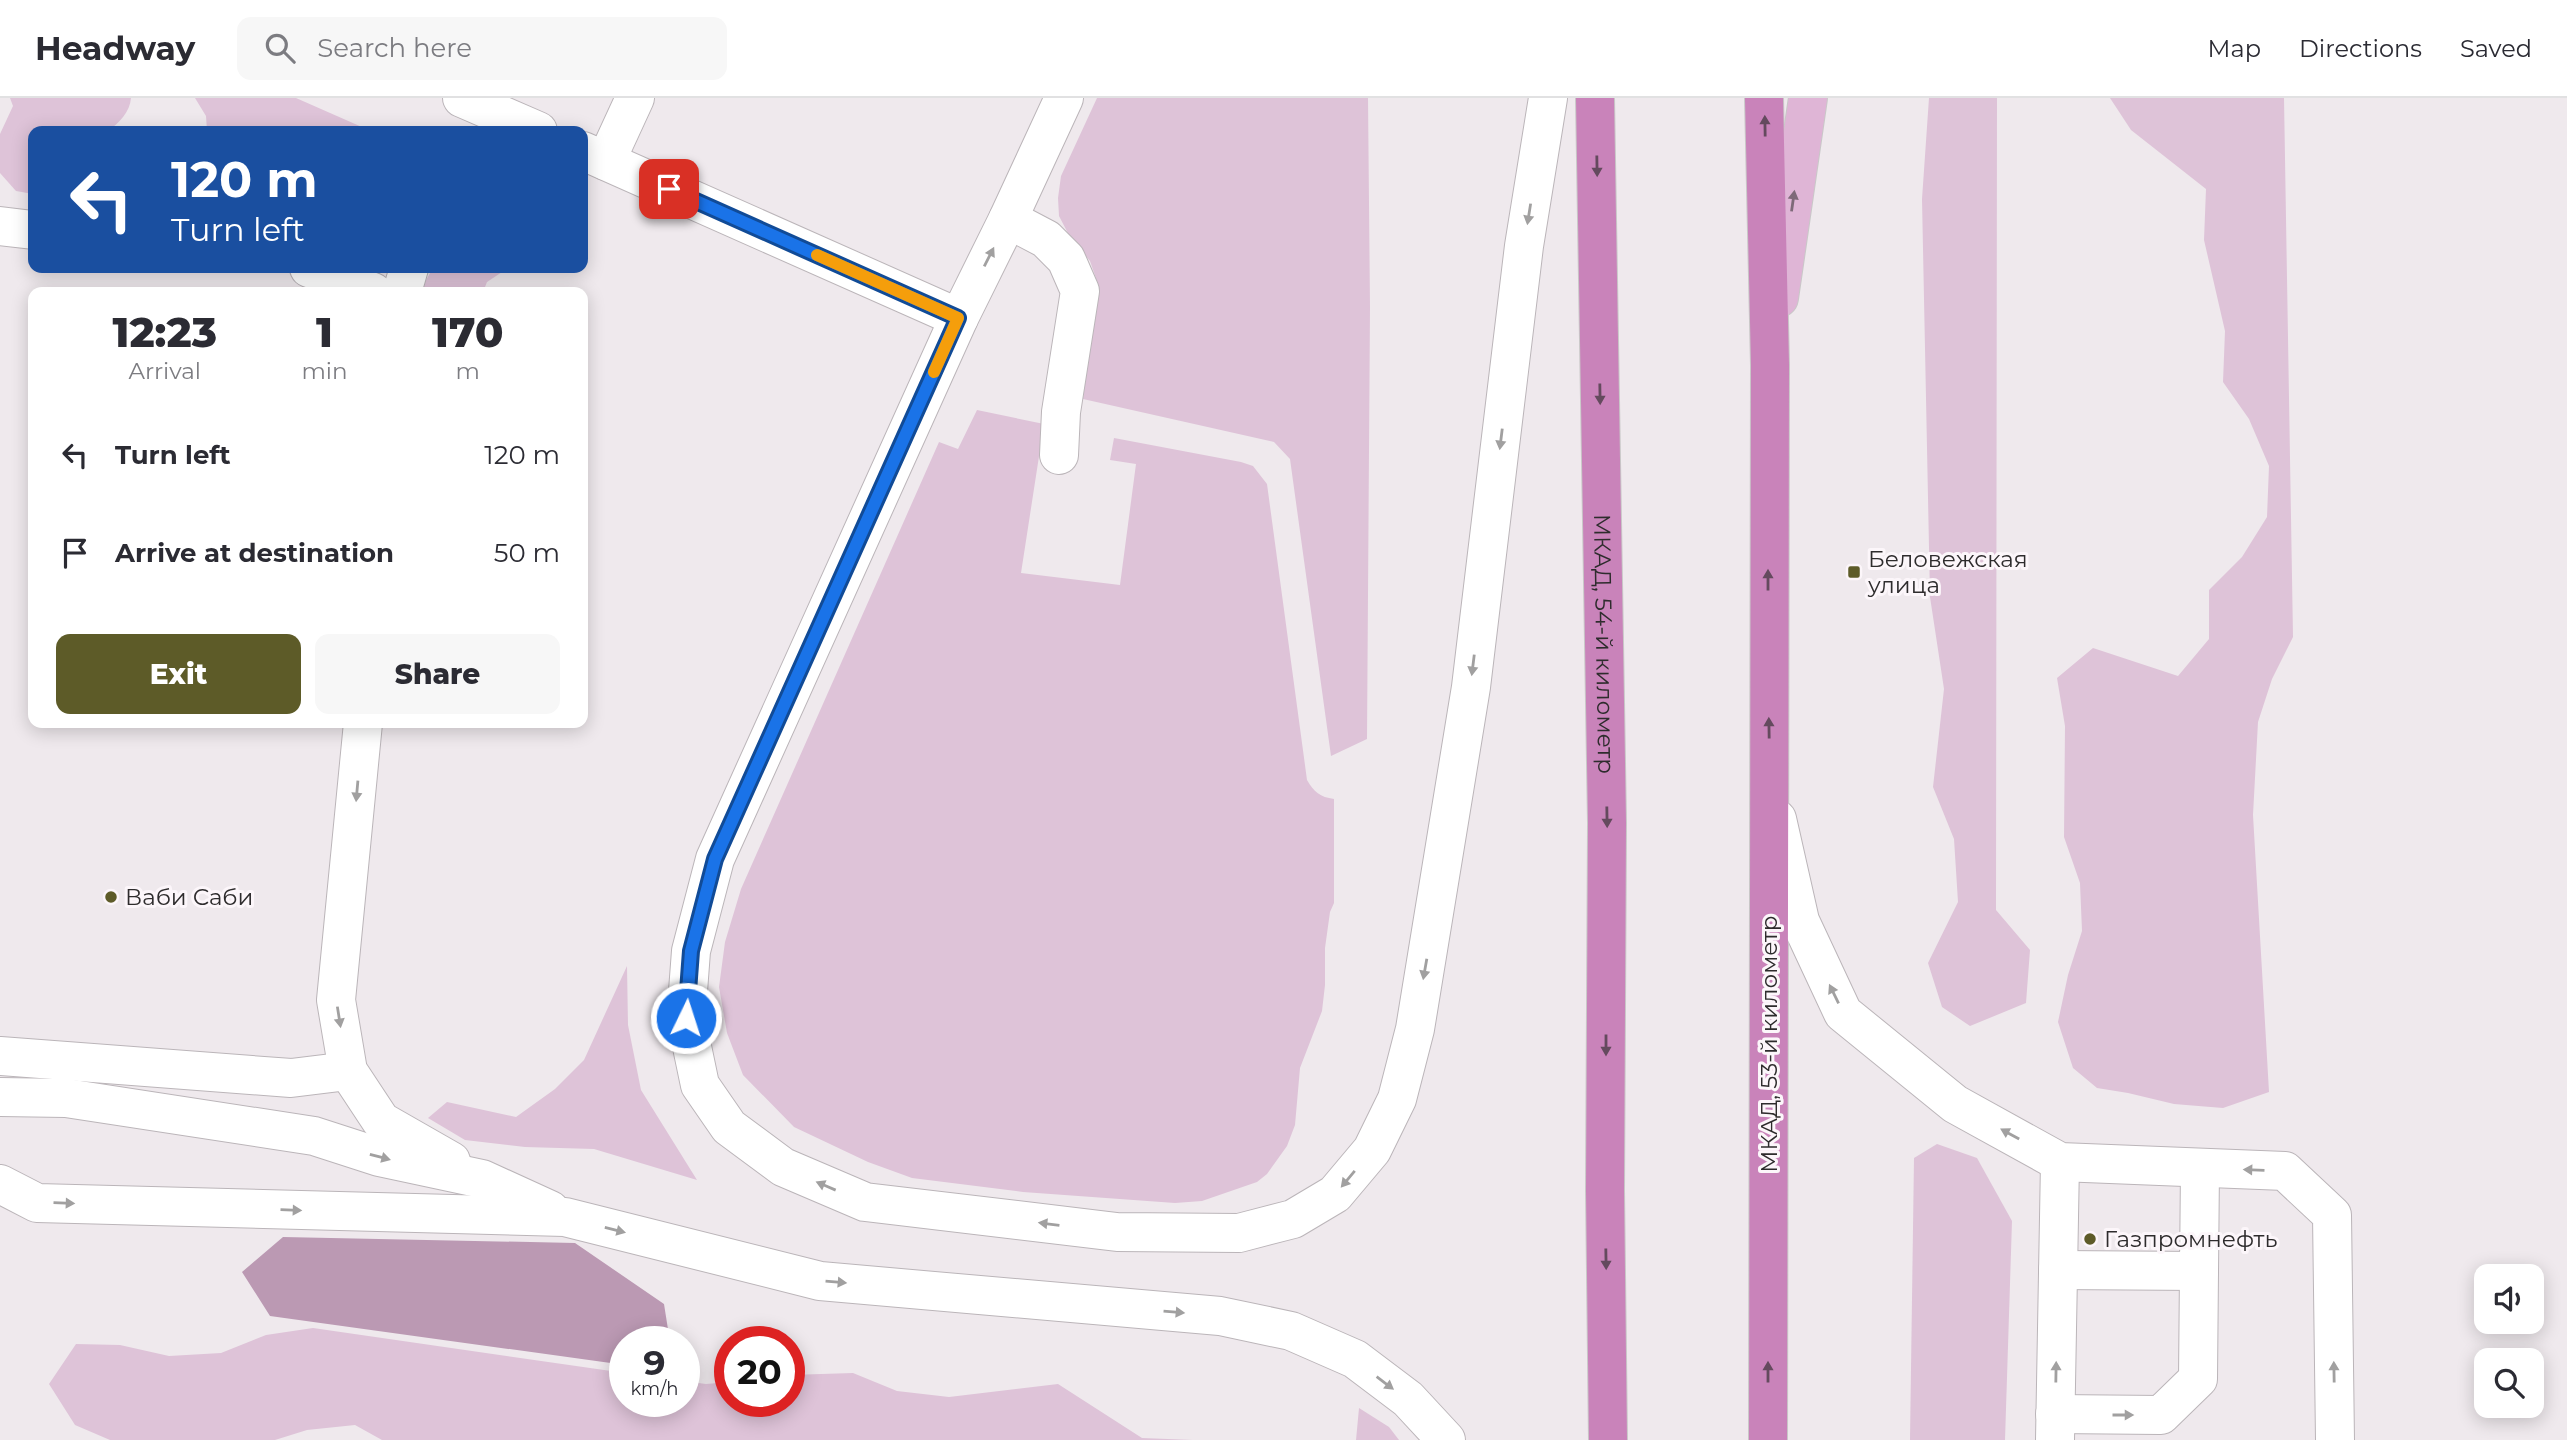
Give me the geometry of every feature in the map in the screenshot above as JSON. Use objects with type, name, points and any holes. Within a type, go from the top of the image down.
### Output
[{"type":"highway","name":"МКАД, 54-й километр","points":[[1595,98],[1607,823],[1605,1190],[1608,1440]]},
{"type":"highway","points":[[1764,98],[1770,366]]},
{"type":"highway","name":"МКАД, 53-й километр","points":[[1768,1440],[1770,366]]},
{"type":"main road","points":[[1770,366],[1808,98]]},
{"type":"lane","points":[[462,98],[525,126]]},
{"type":"lane","points":[[635,98],[595,156],[958,318]]},
{"type":"lane","points":[[1064,98],[958,318],[715,859],[691,951],[686,1018],[700,1085],[729,1126],[783,1167],[865,1202],[1117,1232],[1239,1233],[1293,1219],[1335,1194],[1372,1150],[1397,1100],[1415,1029],[1471,687],[1524,246],[1548,98]]},
{"type":"lane","points":[[1008,219],[1046,239],[1060,252],[1066,259],[1080,291],[1061,412],[1059,455]]},
{"type":"lane","points":[[0,226],[28,229]]},
{"type":"lane","points":[[322,273],[360,287]]},
{"type":"lane","points":[[363,728],[336,1000],[348,1071],[381,1121],[482,1179],[565,1217],[820,1281],[1220,1316],[1292,1331],[1354,1359],[1408,1399],[1446,1440]]},
{"type":"lane","points":[[1770,783],[1800,921],[1843,1013],[1955,1104],[2060,1162],[2286,1171],[2332,1216],[2335,1440]]},
{"type":"lane","points":[[0,1056],[291,1078],[348,1071]]},
{"type":"lane","points":[[0,1097],[66,1098],[314,1136],[379,1157],[482,1179]]},
{"type":"lane","points":[[2060,1162],[2055,1427],[2161,1415],[2198,1380],[2200,1168]]},
{"type":"lane","points":[[0,1184],[37,1203],[565,1217]]},
{"type":"lane","points":[[2057,1270],[2199,1271]]},
{"type":"shaded area","points":[[10,98],[131,98],[129,108],[114,126],[28,126],[28,193],[16,191],[0,173],[0,134],[13,106]]},
{"type":"shaded area","points":[[195,98],[296,98],[360,126],[207,126],[206,116]]},
{"type":"shaded area","points":[[1097,98],[1368,98],[1370,307],[1367,739],[1331,756],[1290,459],[1274,442],[1083,399],[1098,284],[1090,261],[1071,239],[1059,216],[1058,198],[1061,176]]},
{"type":"shaded area","points":[[1929,98],[1997,98],[1996,910],[2030,950],[2026,1003],[1970,1026],[1942,1007],[1928,963],[1958,902],[1954,839],[1933,787],[1944,689],[1930,597],[1922,199]]},
{"type":"shaded area","points":[[2110,98],[2284,98],[2293,637],[2272,679],[2258,722],[2253,815],[2269,1092],[2223,1108],[2174,1104],[2097,1088],[2073,1068],[2058,1022],[2068,975],[2082,931],[2080,883],[2064,837],[2065,726],[2057,678],[2093,648],[2178,676],[2209,639],[2209,590],[2242,557],[2267,517],[2269,466],[2249,419],[2223,382],[2225,331],[2204,240],[2206,189],[2131,130]]},
{"type":"shaded area","points":[[430,273],[500,273],[487,282],[485,287],[422,287]]},
{"type":"shaded area","points":[[977,410],[1044,424],[1021,573],[1120,585],[1136,464],[1110,460],[1114,438],[1241,462],[1253,466],[1267,484],[1307,780],[1318,793],[1334,799],[1334,903],[1330,912],[1325,948],[1322,1011],[1300,1068],[1295,1125],[1287,1146],[1267,1174],[1257,1182],[1202,1201],[1175,1203],[1023,1192],[912,1178],[868,1162],[794,1127],[743,1075],[727,1033],[719,987],[725,942],[741,889],[939,442],[958,449]]},
{"type":"shaded area","points":[[627,966],[628,1025],[641,1090],[697,1180],[594,1149],[525,1147],[465,1140],[428,1118],[447,1102],[516,1117],[555,1089],[584,1060]]},
{"type":"shaded area","points":[[1937,1144],[1977,1158],[2012,1221],[2005,1440],[1910,1440],[1914,1158]]},
{"type":"shaded area","points":[[283,1237],[575,1243],[664,1304],[667,1326],[609,1326],[609,1363],[270,1316],[242,1272]]},
{"type":"shaded area","points":[[313,1328],[609,1371],[609,1417],[700,1417],[700,1383],[714,1383],[714,1417],[805,1417],[805,1374],[853,1373],[897,1391],[949,1397],[1058,1384],[1142,1438],[1193,1440],[382,1440],[355,1425],[307,1430],[275,1440],[110,1440],[75,1425],[49,1384],[76,1344],[120,1345],[169,1356],[221,1353],[266,1335]]},
{"type":"shaded area","points":[[1359,1408],[1389,1427],[1399,1440],[1356,1440]]},
{"type":"slow traffic","points":[[817,255],[958,318],[934,372]]},
{"type":"place","name":"Беловежская улица","points":[[1854,572]]},
{"type":"place","name":"Ваби Саби","points":[[111,897]]},
{"type":"place","name":"Газпромнефть","points":[[2090,1239]]},
{"type":"route","points":[[669,189],[958,318],[715,859],[691,951],[686,1018]]}]
